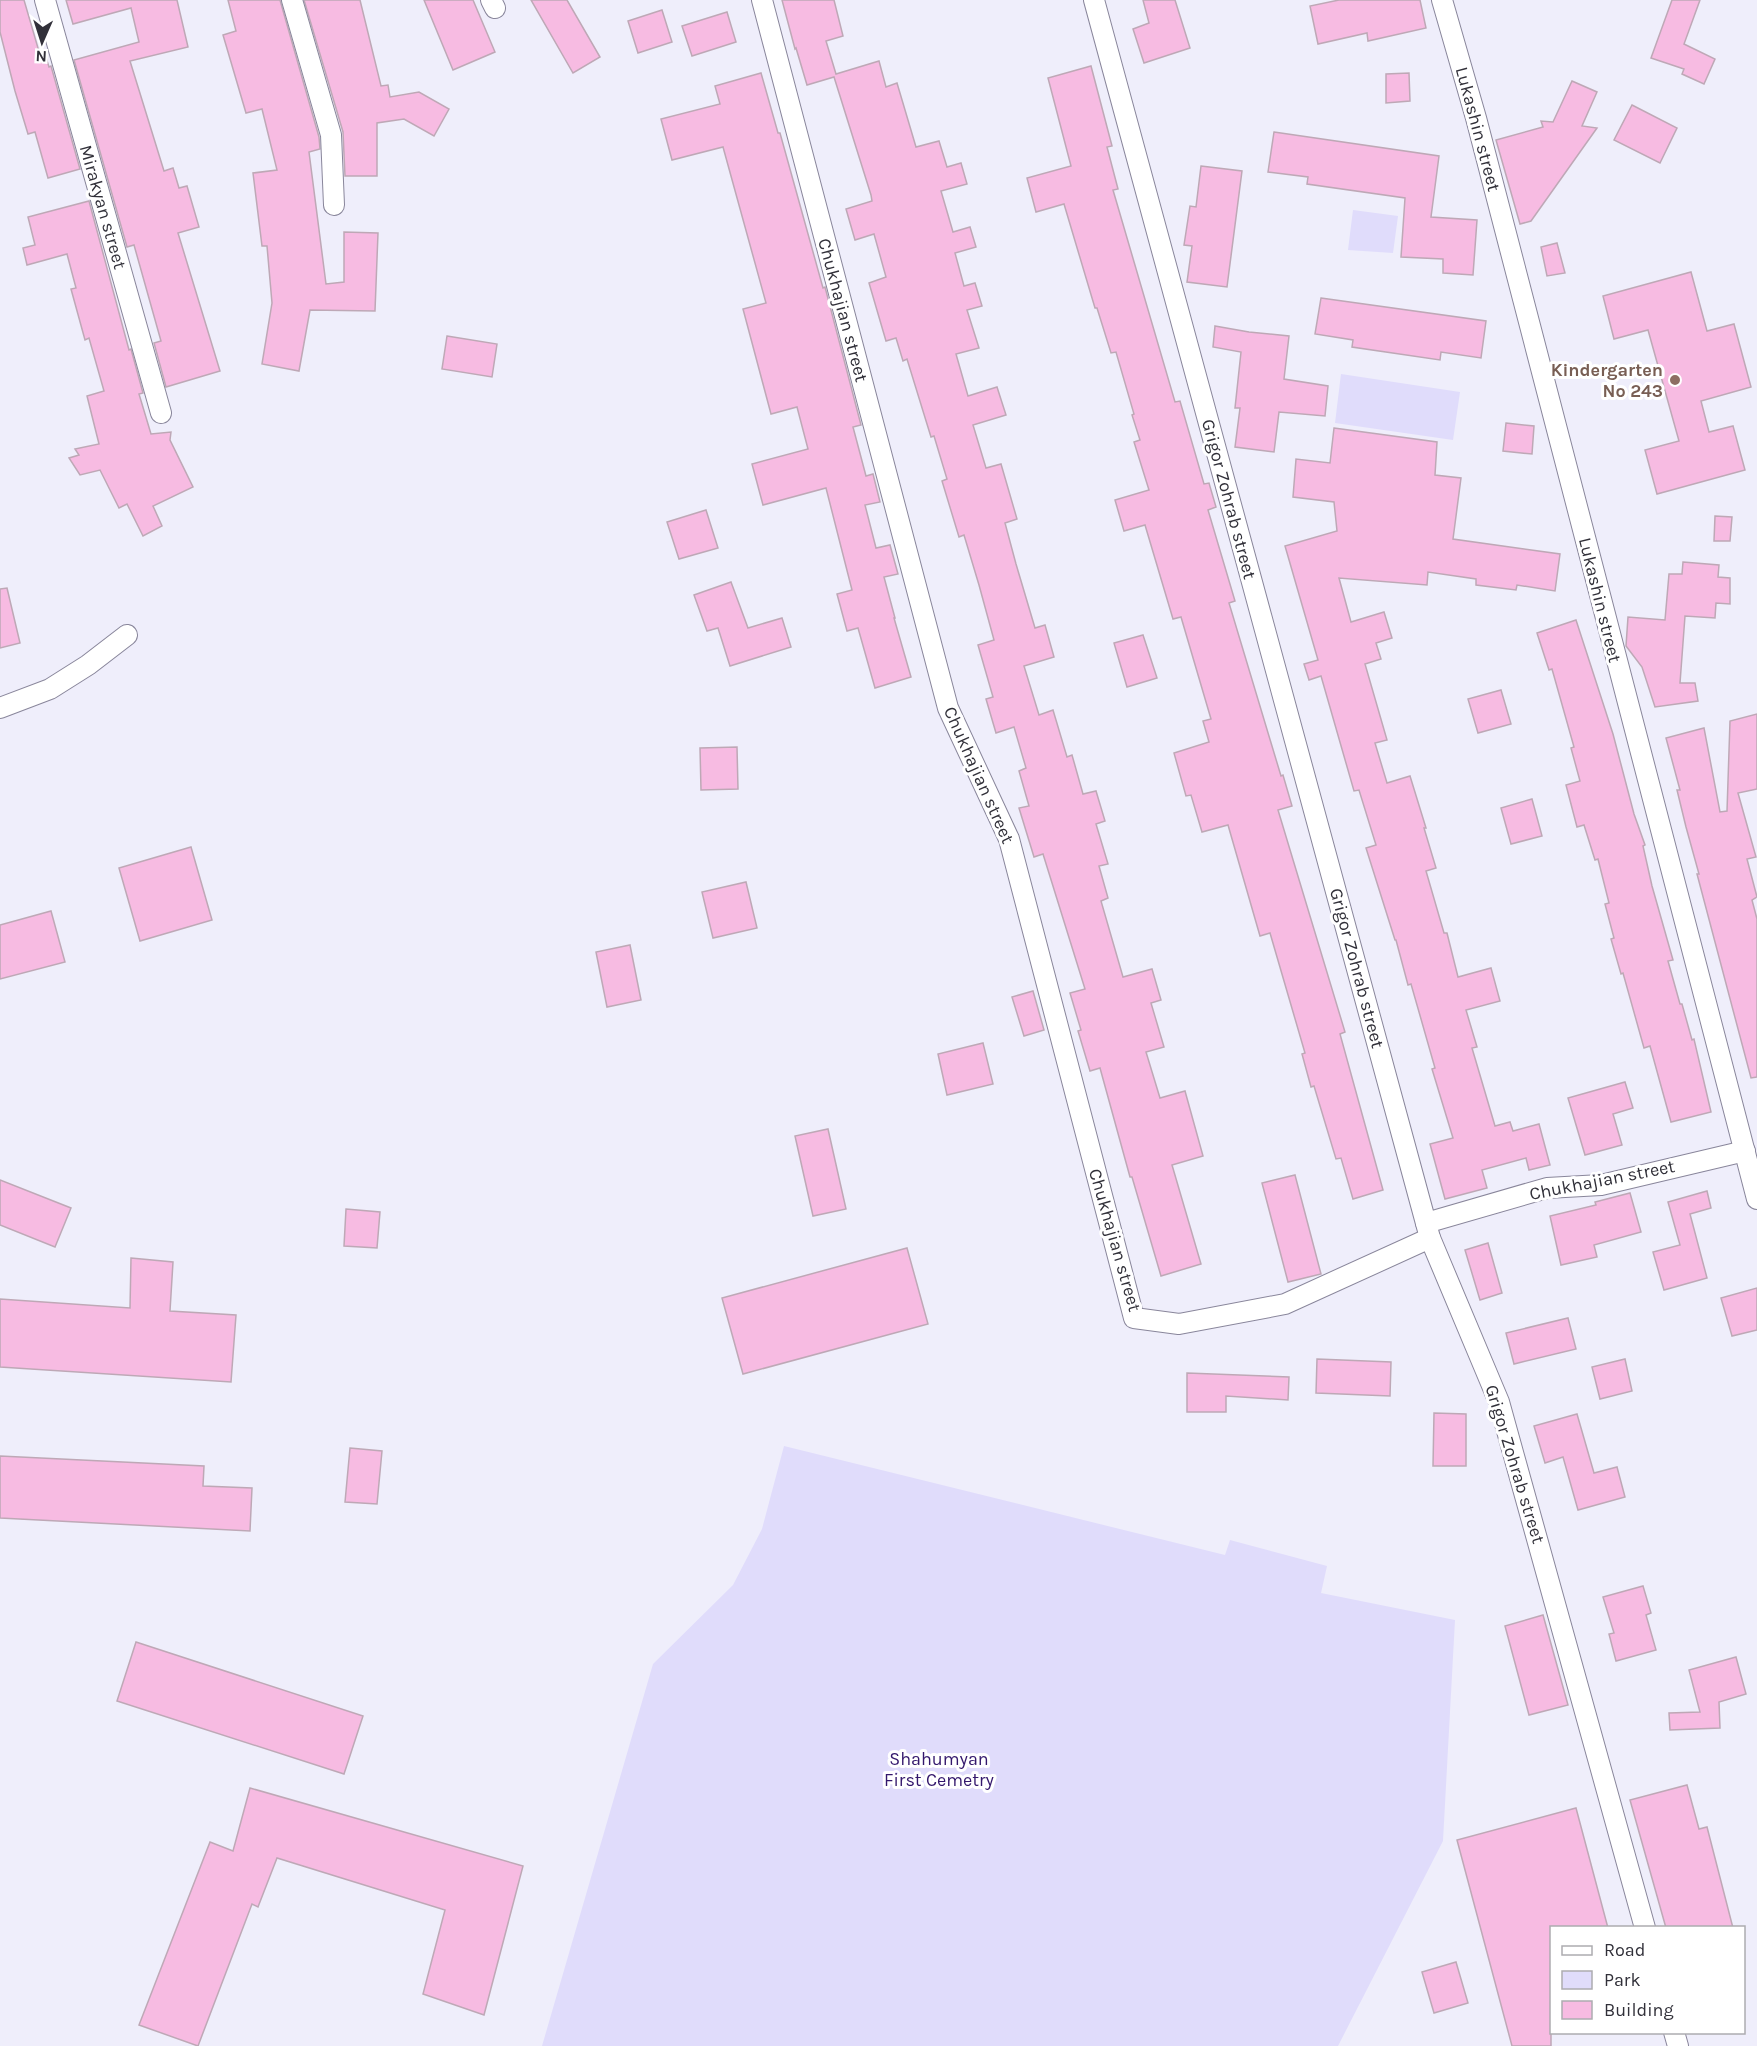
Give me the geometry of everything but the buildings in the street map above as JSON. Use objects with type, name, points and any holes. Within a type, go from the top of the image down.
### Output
[{"type":"street","name":"Mirakyan street","points":[[45,0],[161,413]]},
{"type":"street","points":[[292,0],[331,135],[334,205]]},
{"type":"street","name":"Chukhajian street","points":[[762,0],[946,699],[1009,839],[1134,1318],[1179,1324],[1285,1304],[1428,1231],[1547,1188],[1601,1185],[1745,1151]]},
{"type":"street","name":"Grigor Zohrab street","points":[[1094,0],[1428,1231],[1499,1402],[1644,1926]]},
{"type":"street","name":"Lukashin street","points":[[1442,0],[1479,129],[1757,1199]]},
{"type":"street","points":[[0,708],[50,689],[88,665],[127,635]]},
{"type":"green space","points":[[1353,210],[1398,216],[1393,253],[1348,250]]},
{"type":"green space","points":[[1341,374],[1460,392],[1453,440],[1335,423]]},
{"type":"green space","name":"Shahumyan First Cemetry","points":[[784,1446],[1225,1555],[1230,1540],[1327,1566],[1321,1593],[1455,1620],[1443,1841],[1338,2046],[542,2046],[653,1664],[733,1585],[762,1529]]},
{"type":"place","name":"Kindergarten No 243","points":[[1675,380]]}]
